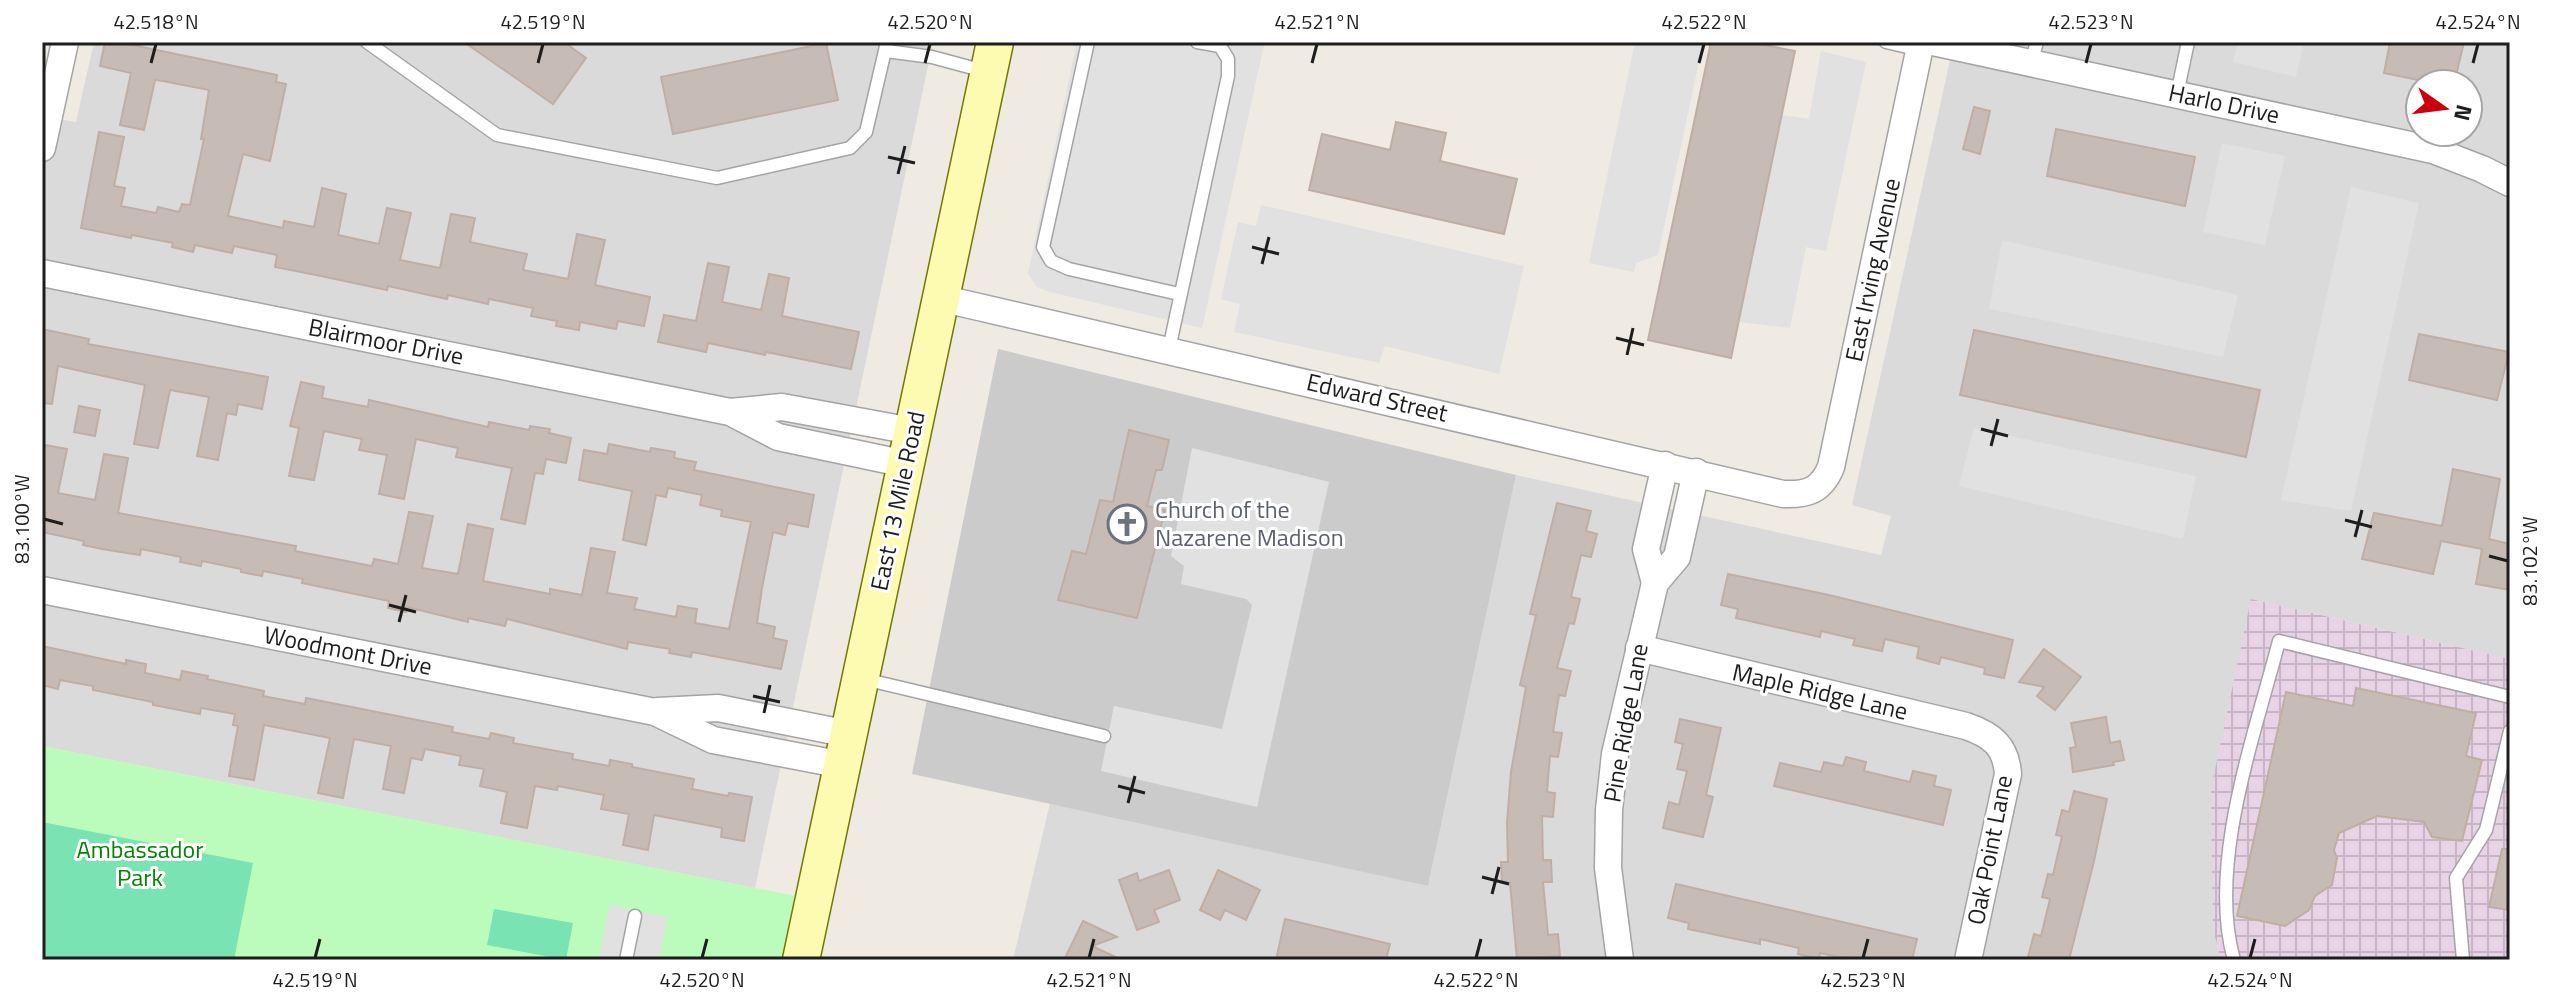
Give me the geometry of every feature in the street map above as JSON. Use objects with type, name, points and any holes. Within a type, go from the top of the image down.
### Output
[{"type":"main road","name":"East 13 Mile Road","points":[[801,960],[992,57]]},
{"type":"street","points":[[42,148],[50,72],[65,42]]},
{"type":"street","name":"Harlo Drive","points":[[1925,45],[2034,52],[2177,94],[2433,150],[2510,183]]},
{"type":"street","name":"East Irving Avenue","points":[[1813,492],[1831,467],[1925,45]]},
{"type":"street","name":"Blairmoor Drive","points":[[42,273],[730,412],[782,407],[909,447]]},
{"type":"street","name":"Edward Street","points":[[940,298],[1783,494],[1813,492]]},
{"type":"street","name":"Pine Ridge Lane","points":[[1655,583],[1646,549],[1665,465]]},
{"type":"street","name":"Pine Ridge Lane","points":[[1620,960],[1610,893],[1609,810],[1615,754],[1655,583],[1677,557],[1696,472]]},
{"type":"street","name":"Woodmont Drive","points":[[42,590],[655,712],[718,708],[846,750]]},
{"type":"street","name":"Maple Ridge Lane","points":[[1639,648],[1966,726],[1990,735],[1998,742]]},
{"type":"street","name":"Oak Point Lane","points":[[1968,960],[2008,774],[2007,761],[1998,742]]},
{"type":"lane","points":[[367,42],[497,135],[717,178],[850,148],[866,132],[886,46],[932,57],[992,57]]},
{"type":"lane","points":[[1088,42],[1043,247],[1051,261],[1069,269],[1179,294]]},
{"type":"lane","points":[[1169,349],[1228,76],[1228,59],[1220,46],[1197,42]]},
{"type":"lane","points":[[1886,42],[1925,45]]},
{"type":"lane","points":[[2177,94],[2188,42]]},
{"type":"lane","points":[[2234,960],[2225,890],[2236,807],[2279,641],[2510,697]]},
{"type":"lane","points":[[861,679],[1104,736]]},
{"type":"lane","points":[[2463,960],[2456,878],[2486,830],[2510,731]]},
{"type":"lane","points":[[626,960],[635,916]]},
{"type":"shaded area","points":[[94,42],[933,42],[755,888],[42,746],[42,116],[76,122]]},
{"type":"shaded area","points":[[1077,42],[1251,42],[1264,45],[1202,328],[1050,292],[1037,287],[1028,274]]},
{"type":"shaded area","points":[[1635,42],[1703,42],[1658,255],[1636,263],[1634,272],[1589,263]]},
{"type":"shaded area","points":[[1954,42],[2510,42],[2510,659],[2251,599],[2213,929],[2221,960],[1013,960],[1050,803],[1428,886],[1516,475],[1881,555],[1891,516],[1852,505]]},
{"type":"shaded area","points":[[2238,42],[2304,42],[2296,77],[2233,62]]},
{"type":"shaded area","points":[[1821,51],[1866,62],[1826,251],[1806,247],[1790,328],[1738,322],[1782,115],[1809,119]]},
{"type":"shaded area","points":[[2222,143],[2285,156],[2265,245],[2203,232]]},
{"type":"shaded area","points":[[2351,187],[2419,203],[2351,511],[2281,500]]},
{"type":"shaded area","points":[[1261,205],[1524,266],[1499,374],[1385,346],[1379,363],[1234,332],[1240,304],[1221,299],[1238,222],[1256,226]]},
{"type":"shaded area","points":[[2002,240],[2238,295],[2223,357],[1989,309]]},
{"type":"shaded area","points":[[998,349],[1516,475],[1428,886],[912,774]]},
{"type":"shaded area","points":[[1974,428],[2196,476],[2183,539],[1959,486]]},
{"type":"shaded area","points":[[1192,448],[1329,482],[1257,807],[1101,771],[1114,706],[1222,729],[1252,605],[1246,599],[1181,584],[1184,566],[1171,556]]},
{"type":"shaded area","points":[[2251,599],[2510,659],[2510,960],[2221,960],[2213,929],[2211,789]]},
{"type":"shaded area","points":[[610,905],[667,917],[659,960],[598,960]]},
{"type":"green space","name":"Ambassador Park","points":[[42,746],[811,899],[798,960],[42,960]]},
{"type":"green space","points":[[42,822],[253,863],[234,960],[42,960]]},
{"type":"green space","points":[[494,909],[573,923],[566,960],[487,945]]},
{"type":"building","points":[[105,42],[118,42],[277,75],[276,82],[286,84],[270,161],[243,154],[228,216],[283,228],[284,221],[314,227],[322,188],[346,194],[338,235],[379,244],[387,208],[411,213],[400,260],[440,268],[451,214],[475,218],[470,242],[527,254],[523,270],[568,279],[577,234],[605,240],[595,285],[650,297],[644,326],[618,321],[616,329],[580,322],[579,330],[556,326],[557,321],[531,316],[533,308],[489,299],[488,304],[448,295],[447,299],[388,286],[387,290],[275,267],[277,255],[234,246],[232,253],[195,245],[193,252],[172,247],[173,243],[81,228],[99,132],[124,137],[114,186],[125,188],[121,206],[156,213],[158,207],[179,212],[182,204],[190,205],[204,139],[201,139],[209,90],[163,81],[155,80],[144,130],[120,125],[131,73],[100,66]]},
{"type":"building","points":[[464,42],[564,42],[586,58],[553,104]]},
{"type":"building","points":[[1711,42],[1749,42],[1795,51],[1731,358],[1648,340]]},
{"type":"building","points":[[2390,42],[2464,42],[2458,68],[2404,68],[2404,77],[2384,73]]},
{"type":"building","points":[[826,43],[838,100],[673,134],[661,77]]},
{"type":"building","points":[[1974,107],[1990,111],[1980,154],[1963,149]]},
{"type":"building","points":[[1396,122],[1446,133],[1440,161],[1517,179],[1504,234],[1309,190],[1322,134],[1390,150]]},
{"type":"building","points":[[2056,129],[2195,157],[2185,206],[2047,176]]},
{"type":"building","points":[[708,263],[729,267],[722,302],[761,310],[769,274],[789,278],[782,316],[859,332],[851,369],[708,343],[706,352],[658,342],[664,315],[696,321]]},
{"type":"building","points":[[42,329],[89,339],[88,344],[268,377],[262,409],[238,404],[236,415],[227,413],[218,460],[197,456],[209,397],[170,390],[158,448],[134,444],[145,385],[58,366],[52,404],[42,403]]},
{"type":"building","points":[[1974,330],[2260,390],[2246,457],[1960,395]]},
{"type":"building","points":[[2419,334],[2509,352],[2497,400],[2409,380]]},
{"type":"building","points":[[301,382],[324,387],[322,398],[368,407],[369,400],[488,427],[489,422],[529,430],[530,426],[550,429],[549,433],[571,438],[566,463],[546,459],[543,474],[535,473],[525,524],[501,519],[512,468],[456,457],[458,448],[416,439],[404,499],[379,494],[387,455],[359,450],[362,439],[324,431],[314,480],[289,476],[299,428],[290,426]]},
{"type":"building","points":[[79,406],[100,410],[95,436],[74,432]]},
{"type":"building","name":"Church of the Nazarene Madison","points":[[1129,430],[1169,440],[1162,470],[1156,470],[1147,506],[1165,510],[1137,618],[1058,600],[1072,551],[1086,554],[1100,500],[1113,502]]},
{"type":"building","points":[[609,444],[650,452],[651,448],[675,452],[674,458],[696,462],[694,470],[814,495],[808,527],[788,523],[785,535],[773,532],[762,588],[757,623],[775,627],[773,638],[787,641],[781,669],[692,652],[691,657],[669,653],[670,649],[628,642],[627,649],[507,619],[505,626],[468,618],[468,622],[407,607],[406,612],[388,608],[389,601],[302,583],[303,579],[263,571],[262,576],[202,561],[201,566],[180,562],[181,557],[141,549],[140,555],[102,549],[83,545],[84,541],[42,532],[42,462],[45,445],[67,449],[58,493],[95,500],[104,454],[128,458],[118,513],[296,546],[295,551],[372,566],[374,559],[398,564],[409,512],[433,516],[422,568],[458,574],[468,524],[493,529],[483,581],[550,594],[550,589],[582,595],[591,548],[615,552],[607,593],[637,598],[634,609],[676,617],[678,606],[697,609],[695,623],[729,629],[751,522],[721,516],[722,510],[700,505],[702,495],[668,488],[666,497],[656,495],[646,545],[623,540],[632,491],[579,480],[584,450],[607,454]]},
{"type":"building","points":[[2453,469],[2500,479],[2489,539],[2510,544],[2510,590],[2476,584],[2482,549],[2441,541],[2433,574],[2362,559],[2374,513],[2442,526]]},
{"type":"building","points":[[1557,503],[1591,511],[1586,531],[1597,534],[1591,557],[1581,555],[1571,597],[1580,599],[1574,624],[1569,623],[1557,668],[1571,671],[1565,696],[1559,695],[1553,732],[1562,733],[1558,757],[1550,756],[1547,792],[1555,793],[1553,817],[1542,816],[1543,860],[1551,860],[1552,882],[1543,882],[1548,935],[1558,934],[1560,956],[1517,960],[1510,883],[1502,881],[1501,862],[1508,862],[1511,772],[1526,687],[1520,685],[1536,615],[1530,614]]},
{"type":"building","points":[[1728,574],[2013,640],[2004,678],[1984,674],[1985,668],[1941,657],[1939,664],[1917,658],[1919,647],[1885,639],[1882,651],[1853,645],[1855,639],[1821,631],[1820,637],[1736,618],[1738,609],[1721,605]]},
{"type":"building","points":[[42,646],[126,664],[126,660],[146,664],[145,673],[180,680],[182,671],[208,676],[207,679],[264,691],[263,696],[305,704],[306,698],[453,727],[452,732],[489,739],[491,733],[514,738],[513,743],[573,754],[572,759],[609,766],[610,760],[694,779],[692,789],[752,797],[744,841],[721,837],[722,828],[654,815],[648,850],[623,845],[629,814],[601,809],[604,795],[558,786],[557,790],[535,786],[527,828],[501,823],[507,792],[480,786],[484,769],[459,765],[461,756],[425,749],[422,760],[411,758],[404,793],[383,789],[391,746],[354,739],[343,798],[318,793],[330,738],[264,725],[254,780],[229,776],[238,726],[233,725],[235,714],[201,708],[200,714],[153,705],[153,702],[60,680],[58,689],[42,685]]},
{"type":"building","points":[[2044,649],[2081,677],[2055,710],[2037,696],[2044,687],[2019,682]]},
{"type":"building","points":[[2356,688],[2476,713],[2466,756],[2482,760],[2462,841],[2432,837],[2424,822],[2377,816],[2339,833],[2334,850],[2337,858],[2332,885],[2315,896],[2309,910],[2285,926],[2237,916],[2286,692],[2353,706]]},
{"type":"building","points":[[2106,717],[2110,743],[2120,741],[2124,760],[2113,762],[2114,765],[2073,772],[2070,748],[2076,747],[2071,723]]},
{"type":"building","points":[[1680,719],[1721,728],[1706,795],[1713,797],[1703,837],[1663,828],[1669,802],[1679,805],[1687,771],[1677,769],[1683,744],[1675,742]]},
{"type":"building","points":[[1846,757],[1866,762],[1864,771],[1910,782],[1913,771],[1936,776],[1934,786],[1951,790],[1943,825],[1774,786],[1780,763],[1821,772],[1824,762],[1843,766]]},
{"type":"building","points":[[2074,791],[2107,799],[2069,960],[2040,960],[2028,957],[2034,934],[2041,936],[2050,899],[2042,897],[2048,874],[2053,875],[2062,836],[2056,835],[2062,810],[2069,812]]},
{"type":"building","points":[[2502,849],[2510,849],[2510,910],[2489,907]]},
{"type":"building","points":[[1169,870],[1180,900],[1154,910],[1159,922],[1137,930],[1119,880],[1137,873],[1139,881]]},
{"type":"building","points":[[1218,870],[1260,890],[1246,920],[1225,910],[1220,920],[1200,910]]},
{"type":"building","points":[[1676,884],[1917,939],[1912,960],[1851,960],[1820,953],[1819,959],[1798,954],[1799,948],[1760,939],[1760,944],[1688,929],[1689,923],[1668,918]]},
{"type":"building","points":[[1285,919],[1390,944],[1386,960],[1276,960]]},
{"type":"building","points":[[1083,921],[1117,937],[1092,946],[1122,960],[1064,960]]},
{"type":"place","name":"Church of the Nazarene Madison","points":[[1127,524]]}]
